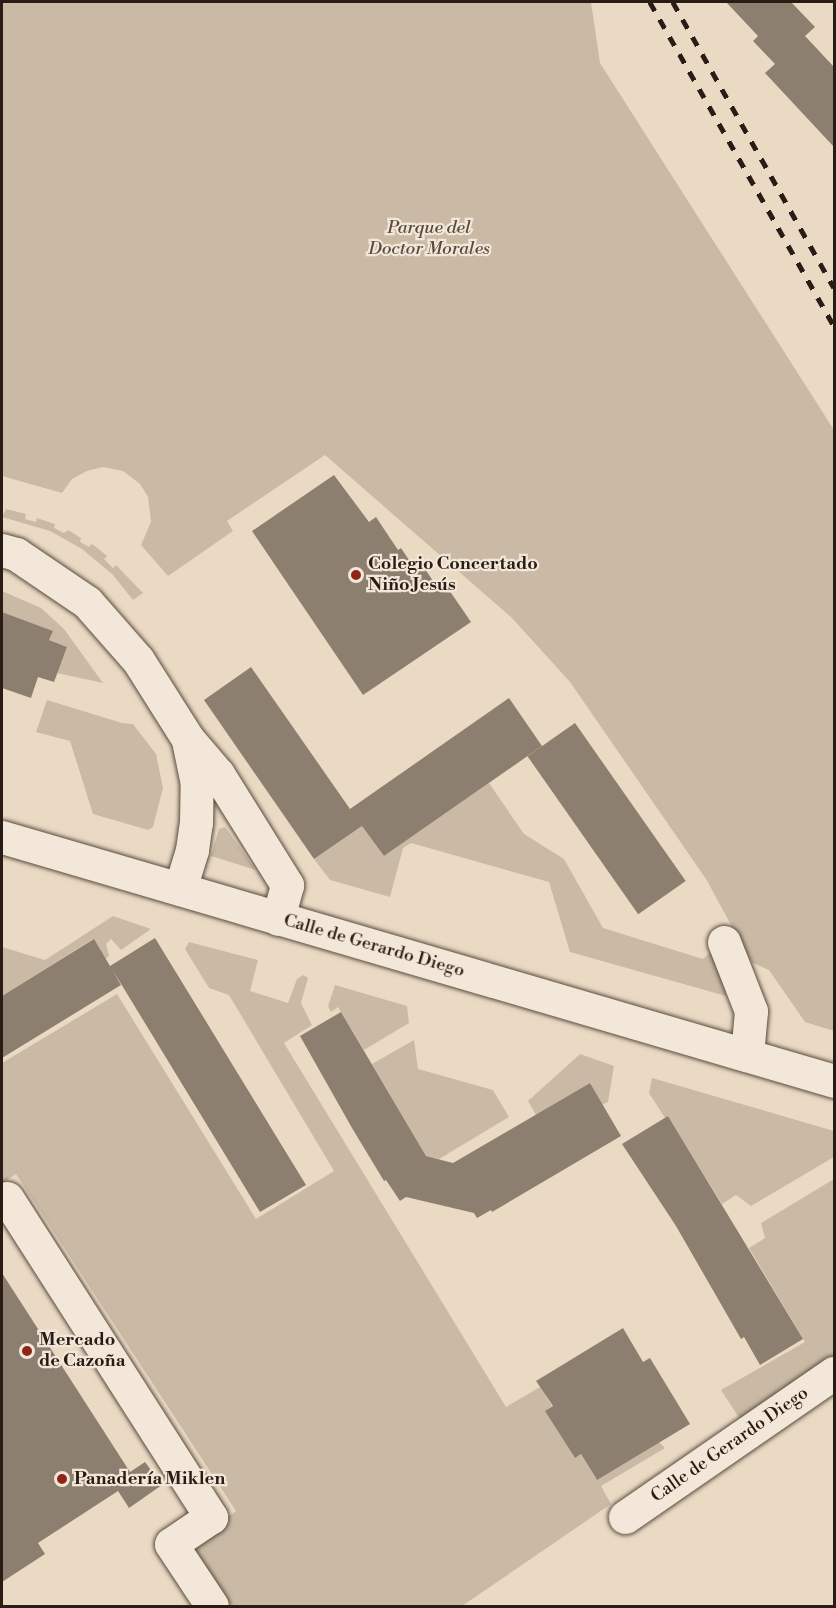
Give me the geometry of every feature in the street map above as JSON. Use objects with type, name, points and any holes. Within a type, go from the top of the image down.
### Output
[{"type":"street","points":[[2,550],[16,554],[87,602],[138,660],[188,739],[218,774],[287,885],[279,919]]},
{"type":"street","points":[[180,889],[192,850],[196,823],[198,784],[188,739]]},
{"type":"street","name":"Calle de Gerardo Diego","points":[[2,837],[834,1081]]},
{"type":"street","points":[[724,942],[751,1011],[747,1055]]},
{"type":"street","points":[[7,1198],[211,1517],[171,1544],[213,1606]]},
{"type":"street","name":"Calle de Gerardo Diego","points":[[625,1517],[834,1373]]},
{"type":"green space","name":"Parque del Doctor Morales","points":[[2,2],[591,2],[600,63],[834,430],[834,1031],[805,1022],[769,970],[753,963],[734,936],[736,934],[706,879],[570,682],[512,618],[325,455],[227,521],[233,531],[168,576],[141,545],[151,522],[148,497],[140,484],[123,471],[103,467],[87,471],[72,479],[62,493],[2,476]]},
{"type":"green space","points":[[6,509],[26,514],[25,519],[36,522],[37,518],[55,524],[54,528],[64,533],[68,530],[81,538],[80,542],[89,547],[91,544],[95,546],[107,556],[104,559],[113,568],[116,565],[143,593],[133,600],[112,574],[82,549],[50,531],[2,517]]},
{"type":"green space","points":[[2,591],[41,608],[64,629],[103,683],[57,673],[67,647],[49,640],[52,631],[2,612]]},
{"type":"green space","points":[[47,700],[122,723],[133,724],[156,754],[163,788],[153,827],[148,830],[93,814],[70,741],[36,732]]},
{"type":"green space","points":[[489,783],[524,834],[564,859],[603,928],[703,959],[714,949],[726,967],[726,996],[570,952],[549,882],[411,843],[403,848],[390,897],[330,880],[314,859],[362,826],[384,856]]},
{"type":"green space","points":[[225,827],[256,870],[211,856],[219,829]]},
{"type":"green space","points":[[113,916],[151,929],[121,950],[111,939],[106,944],[109,956],[105,959],[93,939],[2,996],[2,947],[45,960]]},
{"type":"green space","points":[[189,942],[258,960],[250,991],[288,1003],[297,979],[303,975],[308,978],[301,1003],[312,1025],[284,1043],[506,1407],[540,1387],[552,1406],[546,1411],[575,1458],[581,1454],[596,1479],[658,1441],[665,1448],[601,1486],[611,1504],[462,1606],[232,1606],[191,1544],[236,1511],[16,1174],[2,1183],[2,1063],[117,994],[256,1219],[334,1171],[229,995],[209,988],[185,949]]},
{"type":"green space","points":[[335,985],[407,1006],[409,1023],[364,1050],[338,1007],[331,1012],[328,1006]]},
{"type":"green space","points":[[414,1040],[418,1069],[493,1090],[509,1117],[439,1159],[426,1156],[372,1064]]},
{"type":"green space","points":[[580,1054],[614,1066],[608,1102],[602,1105],[590,1083],[536,1115],[528,1101]]},
{"type":"green space","points":[[652,1078],[834,1131],[834,1157],[751,1206],[736,1195],[722,1204],[668,1116],[665,1118],[649,1093]]},
{"type":"green space","points":[[834,1179],[834,1355],[740,1419],[721,1390],[805,1342],[749,1248],[765,1238],[761,1223]]},
{"type":"building","points":[[726,2],[791,2],[815,27],[805,36],[834,67],[834,147],[765,73],[775,64],[753,41],[758,36]]},
{"type":"building","name":"Colegio Concertado Niño Jesús","points":[[334,475],[369,522],[376,517],[398,550],[401,548],[411,563],[418,559],[440,591],[447,587],[471,622],[363,695],[252,531]]},
{"type":"building","points":[[2,612],[53,631],[49,640],[67,647],[54,682],[38,677],[31,698],[2,688]]},
{"type":"building","points":[[251,667],[350,809],[509,698],[542,746],[384,856],[362,826],[314,859],[204,700]]},
{"type":"building","points":[[575,723],[686,881],[638,914],[527,756]]},
{"type":"building","points":[[155,938],[306,1185],[260,1212],[112,969],[121,985],[2,1058],[2,996],[94,939],[110,966]]},
{"type":"building","points":[[341,1012],[426,1156],[453,1163],[590,1083],[621,1136],[492,1212],[491,1210],[477,1218],[474,1213],[406,1197],[400,1201],[386,1180],[384,1181],[300,1036]]},
{"type":"building","points":[[668,1116],[803,1339],[760,1365],[744,1337],[741,1339],[676,1226],[622,1144]]},
{"type":"building","name":"Mercado de Cazoña","points":[[2,1273],[130,1472],[145,1462],[162,1485],[129,1508],[118,1491],[38,1543],[45,1554],[2,1582]]},
{"type":"building","points":[[623,1328],[643,1362],[650,1358],[690,1424],[597,1480],[581,1454],[575,1458],[545,1411],[553,1406],[536,1381]]},
{"type":"railway","points":[[650,2],[834,326]]},
{"type":"railway","points":[[673,2],[834,288]]},
{"type":"place","name":"Colegio Concertado Niño Jesús","points":[[356,575]]},
{"type":"place","name":"Mercado de Cazoña","points":[[27,1351]]},
{"type":"place","name":"Panadería Miklen","points":[[62,1479]]}]
